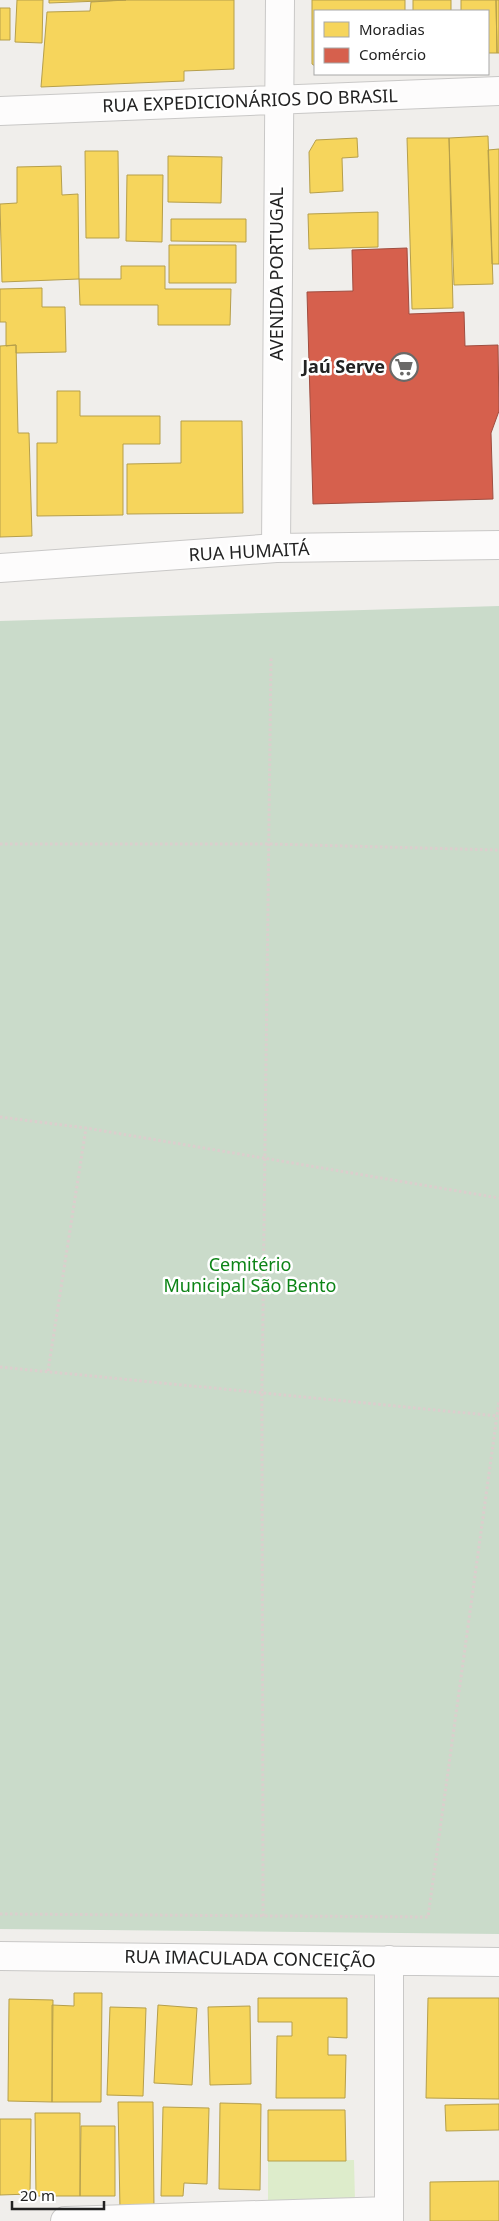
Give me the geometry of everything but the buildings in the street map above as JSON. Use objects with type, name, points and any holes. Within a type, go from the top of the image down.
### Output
[{"type":"street","name":"AVENIDA PORTUGAL","points":[[276,548],[280,0]]},
{"type":"street","name":"RUA EXPEDICIONÁRIOS DO BRASIL","points":[[0,111],[499,91]]},
{"type":"street","name":"RUA HUMAITÁ","points":[[0,568],[276,548],[499,545]]},
{"type":"street","name":"RUA IMACULADA CONCEIÇÃO","points":[[0,1956],[499,1962]]},
{"type":"street","points":[[65,2221],[389,2216],[389,1960]]},
{"type":"path","points":[[264,1916],[262,1391],[271,657]]},
{"type":"path","points":[[0,844],[269,844],[499,850]]},
{"type":"path","points":[[0,1117],[86,1128],[499,1198]]},
{"type":"path","points":[[48,1371],[86,1128]]},
{"type":"path","points":[[0,1367],[262,1391],[497,1416]]},
{"type":"path","points":[[0,1914],[428,1917],[499,1401]]},
{"type":"green space","name":"Cemitério Municipal São Bento","points":[[499,606],[499,1934],[0,1929],[0,621]]},
{"type":"green space","points":[[354,2160],[355,2201],[268,2208],[268,2161]]},
{"type":"place","name":"Jaú Serve","points":[[404,367]]}]
